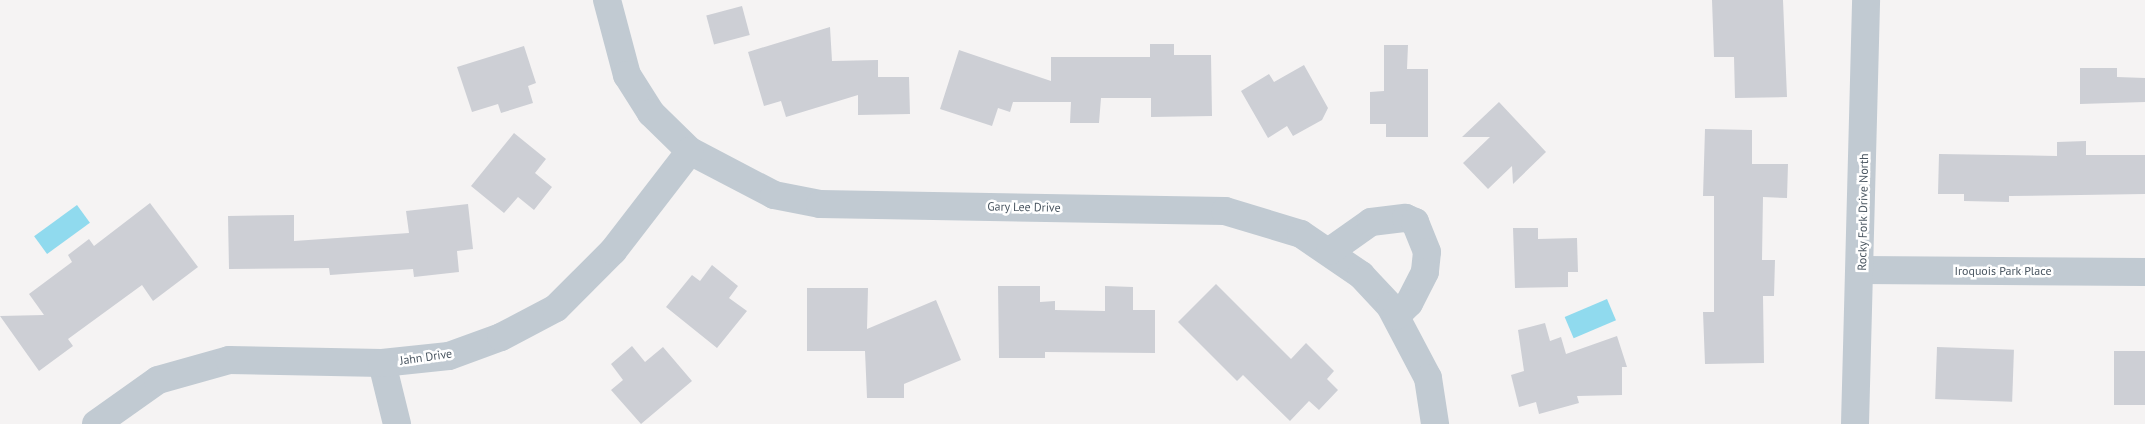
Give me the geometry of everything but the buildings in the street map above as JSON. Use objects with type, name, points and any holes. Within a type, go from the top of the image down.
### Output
[{"type":"street","name":"Gary Lee Drive","points":[[607,0],[627,75],[651,113],[690,151],[790,200],[1225,211],[1270,222],[1330,251],[1360,275],[1396,316],[1428,378],[1435,424]]},
{"type":"street","name":"Rocky Fork Drive North","points":[[1856,424],[1862,270],[1866,0]]},
{"type":"street","name":"Jahn Drive","points":[[96,424],[158,380],[229,360],[382,363],[449,356],[501,337],[556,308],[613,251],[690,151]]},
{"type":"street","points":[[1330,251],[1371,222],[1389,218],[1415,222],[1427,252],[1425,272],[1409,303],[1396,316]]},
{"type":"street","name":"Iroquois Park Place","points":[[1862,270],[2145,272]]},
{"type":"street","points":[[382,363],[397,424]]},
{"type":"water","points":[[77,205],[90,223],[47,254],[34,236]]},
{"type":"water","points":[[1607,299],[1616,320],[1574,338],[1565,317]]}]
